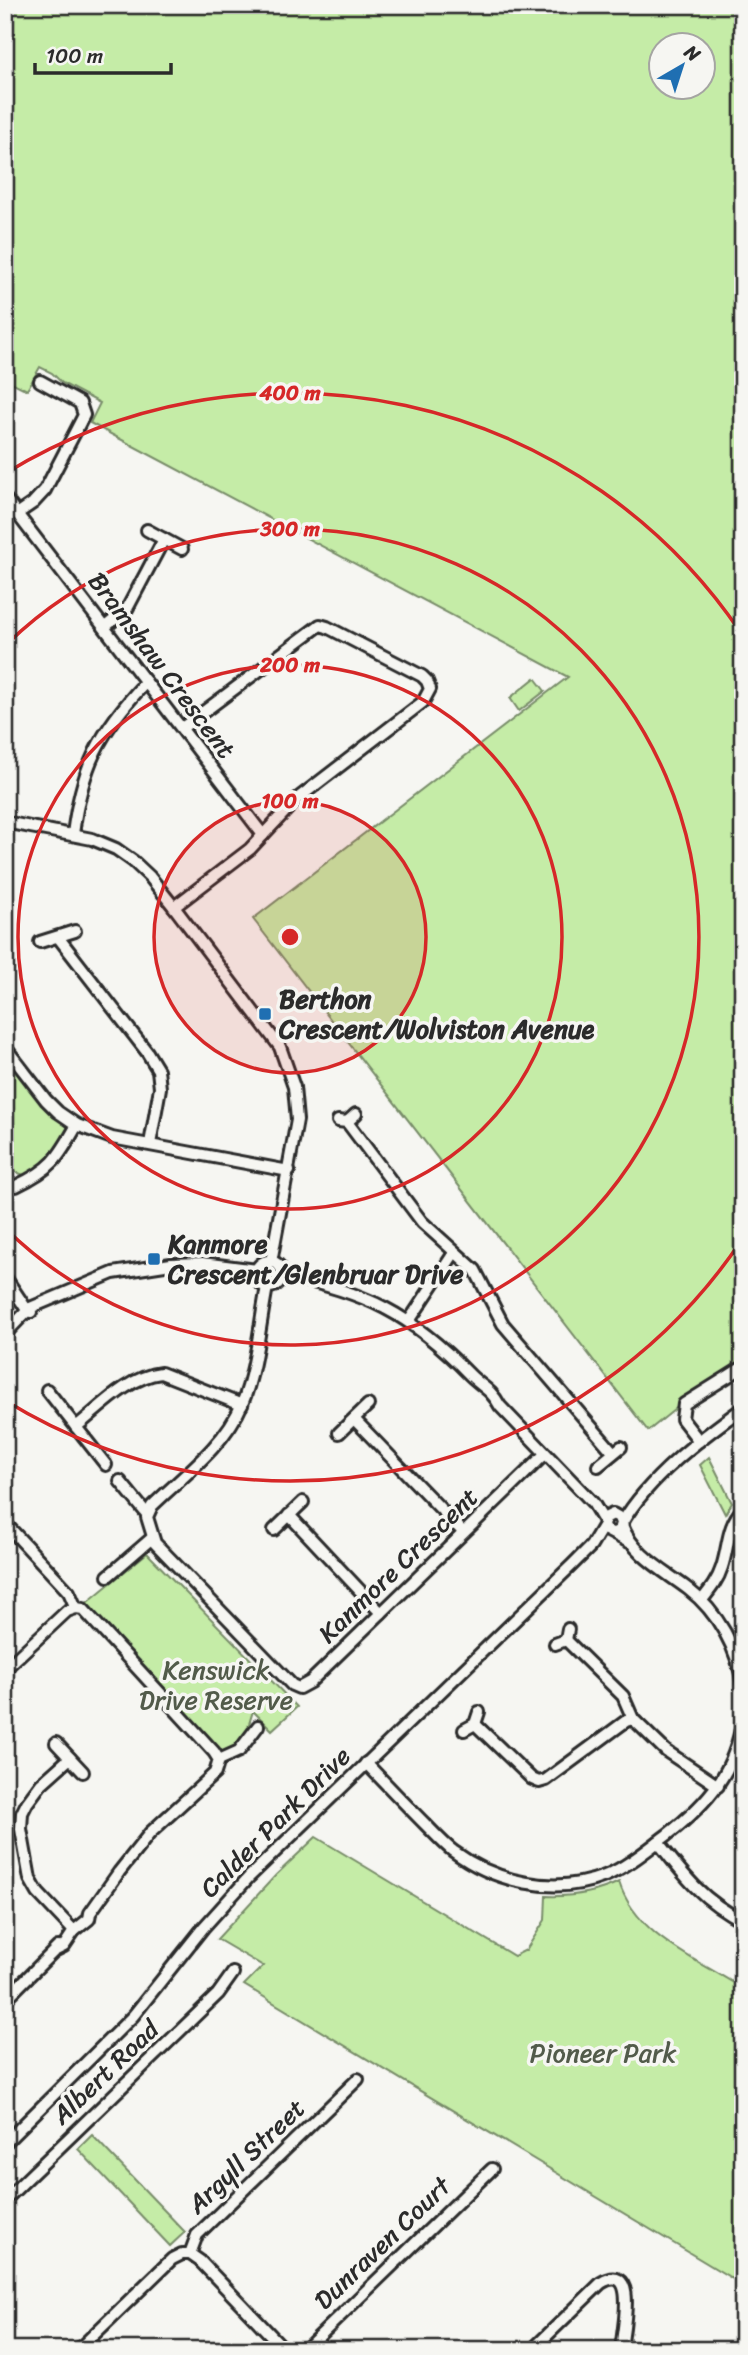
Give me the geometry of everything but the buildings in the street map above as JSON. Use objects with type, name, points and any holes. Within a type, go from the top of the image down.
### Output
[{"type":"street","points":[[18,514],[45,490],[84,415],[80,403],[40,381]]},
{"type":"street","name":"Bramshaw Crescent","points":[[5,498],[264,835]]},
{"type":"street","points":[[147,530],[182,548]]},
{"type":"street","points":[[105,627],[131,602],[164,539]]},
{"type":"street","points":[[174,907],[250,849],[298,799],[423,702],[430,690],[422,676],[320,625],[182,728]]},
{"type":"street","points":[[73,834],[80,790],[89,764],[119,710],[146,682]]},
{"type":"street","points":[[5,822],[92,839],[116,849],[133,861],[174,907],[284,1055],[294,1087],[296,1131],[271,1262]]},
{"type":"street","points":[[40,942],[75,931]]},
{"type":"street","points":[[58,937],[158,1070],[160,1088],[150,1144]]},
{"type":"street","points":[[5,1047],[52,1106],[77,1125],[112,1138],[289,1171]]},
{"type":"street","points":[[347,1119],[411,1210],[432,1233],[475,1270],[503,1324],[617,1449],[598,1466]]},
{"type":"street","points":[[15,1185],[34,1177],[54,1163],[77,1125]]},
{"type":"street","points":[[409,1321],[454,1253]]},
{"type":"street","points":[[271,1262],[278,1265],[282,1275],[278,1283],[267,1287],[257,1279],[257,1270],[261,1265],[271,1262]]},
{"type":"street","points":[[29,1310],[44,1308],[55,1298],[101,1278],[139,1268],[202,1263],[257,1270]]},
{"type":"street","points":[[282,1275],[349,1291],[378,1303],[409,1321],[445,1350],[475,1381],[486,1398],[500,1406],[631,1543],[653,1564],[702,1600],[716,1618],[732,1647],[743,1686]]},
{"type":"street","points":[[5,1277],[29,1310]]},
{"type":"street","points":[[147,1514],[211,1449],[242,1405],[267,1287]]},
{"type":"street","points":[[5,1334],[16,1325],[22,1324],[29,1310]]},
{"type":"street","points":[[699,1441],[682,1419],[684,1404],[743,1367]]},
{"type":"street","points":[[76,1427],[147,1374],[161,1373],[242,1405]]},
{"type":"street","points":[[47,1390],[106,1465]]},
{"type":"street","points":[[340,1433],[368,1405]]},
{"type":"street","name":"Calder Park Drive","points":[[5,2143],[133,2016],[241,1885],[699,1441],[743,1408]]},
{"type":"street","points":[[354,1419],[463,1532]]},
{"type":"street","name":"Kanmore Crescent","points":[[120,1481],[147,1514],[152,1538],[296,1688],[310,1682],[545,1454]]},
{"type":"street","points":[[274,1530],[303,1502]]},
{"type":"street","points":[[702,1600],[719,1576],[732,1523],[743,1509]]},
{"type":"street","points":[[289,1515],[381,1613]]},
{"type":"street","points":[[5,1523],[69,1592],[76,1608]]},
{"type":"street","points":[[108,1576],[152,1538]]},
{"type":"street","points":[[5,1669],[67,1611],[83,1609],[219,1760],[217,1769],[210,1778],[150,1833],[119,1872],[90,1913],[89,1919],[72,1929],[64,1947],[55,1951],[5,2000]]},
{"type":"street","points":[[563,1638],[624,1696],[633,1719],[666,1751],[718,1786]]},
{"type":"street","points":[[464,1730],[475,1724],[479,1713]]},
{"type":"street","points":[[366,1763],[450,1849],[473,1864],[514,1880],[533,1884],[580,1883],[625,1866],[699,1808],[718,1786],[736,1750],[743,1718]]},
{"type":"street","points":[[475,1724],[532,1779],[539,1782],[546,1780],[626,1721],[633,1719]]},
{"type":"street","points":[[219,1760],[239,1751],[258,1726]]},
{"type":"street","points":[[56,1742],[83,1772]]},
{"type":"street","points":[[70,1758],[41,1784],[27,1802],[22,1813],[21,1829],[30,1879],[38,1893],[72,1929]]},
{"type":"street","points":[[658,1842],[692,1885],[723,1911],[743,1921]]},
{"type":"street","name":"Albert Road","points":[[5,2200],[218,1994],[233,1973]]},
{"type":"street","name":"Argyll Street","points":[[78,2350],[172,2259],[182,2254],[190,2254],[197,2235],[358,2079]]},
{"type":"street","name":"Dunraven Court","points":[[305,2350],[492,2169]]},
{"type":"street","points":[[190,2254],[200,2261],[285,2350]]},
{"type":"street","points":[[532,2350],[608,2279],[622,2283],[627,2292],[621,2350]]},
{"type":"green space","points":[[5,5],[743,5],[743,1363],[716,1376],[648,1431],[253,919],[568,677],[90,423],[100,403],[62,383],[52,373],[40,367],[27,390],[5,379]]},
{"type":"green space","points":[[535,678],[545,691],[519,711],[510,698]]},
{"type":"green space","points":[[5,1054],[55,1115],[68,1126],[54,1156],[29,1177],[13,1171],[5,1177]]},
{"type":"green space","points":[[709,1457],[732,1503],[725,1514],[700,1465]]},
{"type":"green space","points":[[741,1520],[743,1522],[743,1554],[734,1548]]},
{"type":"green space","name":"Kenswick Drive Reserve","points":[[147,1553],[297,1707],[272,1730],[253,1711],[245,1737],[231,1752],[221,1752],[84,1605]]},
{"type":"green space","name":"Pioneer Park","points":[[316,1837],[514,1956],[526,1950],[545,1920],[546,1896],[584,1894],[619,1882],[638,1915],[651,1929],[682,1952],[732,1982],[743,1965],[743,2285],[244,1985],[263,1966],[217,1939],[276,1875]]},
{"type":"green space","points":[[92,2135],[185,2232],[170,2246],[78,2149]]},
{"type":"waterway","points":[[740,1533],[743,1537]]},
{"type":"place","name":"Berthon Crescent/Wolviston Avenue","points":[[265,1014]]},
{"type":"place","name":"Kanmore Crescent/Glenbruar Drive","points":[[154,1259]]}]
